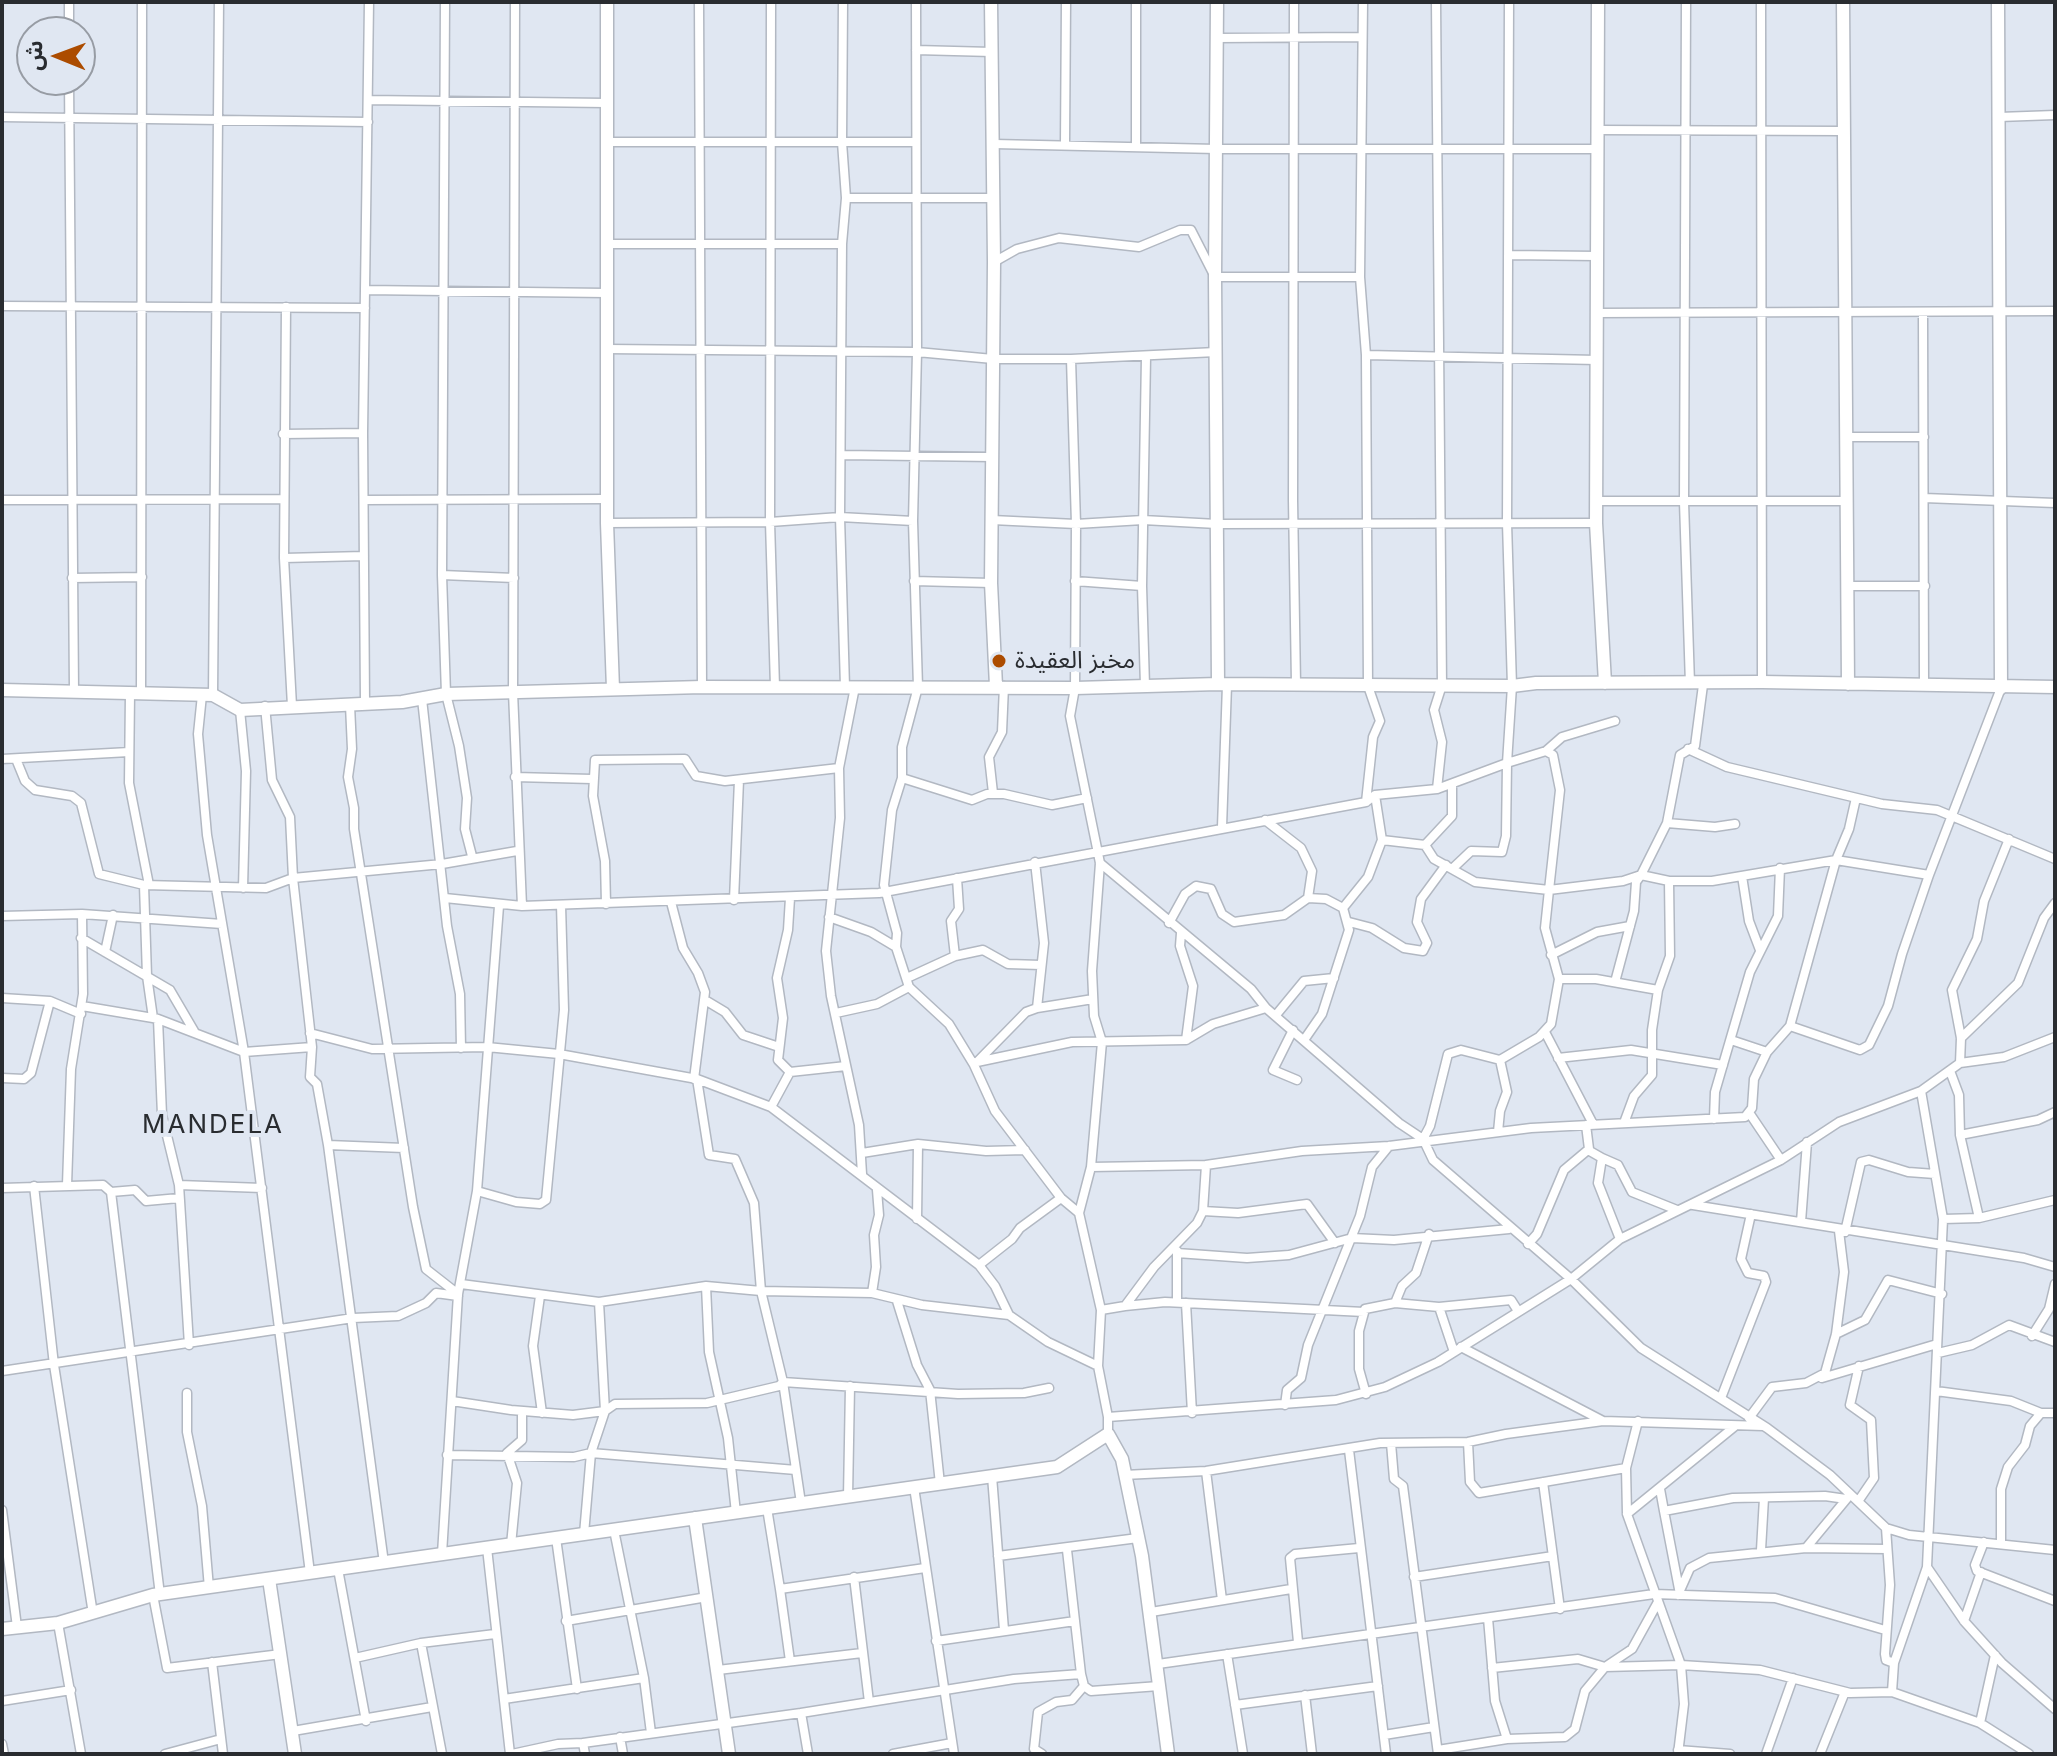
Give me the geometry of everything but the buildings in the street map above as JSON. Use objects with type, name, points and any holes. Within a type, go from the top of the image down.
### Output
[{"type":"street","points":[[142,2],[142,577],[129,783],[147,885],[147,976],[155,1018],[162,1115],[179,1185],[189,1345]]},
{"type":"street","points":[[219,2],[208,695],[198,734],[205,823],[244,1052],[310,1573]]},
{"type":"street","points":[[365,703],[363,433],[369,2]]},
{"type":"street","points":[[445,2],[446,292],[442,575],[446,694],[459,746],[467,798],[465,829],[472,856]]},
{"type":"street","points":[[515,2],[513,692],[517,851],[522,906]]},
{"type":"street","points":[[607,2],[607,523],[613,689]]},
{"type":"street","points":[[699,2],[698,522],[702,687]]},
{"type":"street","points":[[771,2],[770,522],[775,687]]},
{"type":"street","points":[[843,2],[842,142],[846,198],[842,244],[840,517],[850,687],[839,768],[840,818],[829,917],[828,976],[862,1153],[862,1174]]},
{"type":"street","points":[[916,2],[917,352],[913,521],[918,687],[902,747],[902,778],[892,810],[884,878],[897,933],[896,947],[908,982],[949,1024],[976,1064],[995,1111],[1061,1198],[1079,1213]]},
{"type":"street","points":[[991,2],[994,144],[991,583],[1002,732],[989,757],[993,793]]},
{"type":"street","points":[[1065,143],[1066,2]]},
{"type":"street","points":[[1136,2],[1136,146]]},
{"type":"street","points":[[1217,2],[1215,277],[1217,524],[1223,684],[1222,827]]},
{"type":"street","points":[[1294,2],[1293,523],[1296,684]]},
{"type":"street","points":[[1363,2],[1360,277],[1366,355],[1364,524],[1368,686],[1380,721],[1373,737],[1366,802]]},
{"type":"street","points":[[1436,2],[1438,524],[1442,685],[1434,710],[1442,742],[1437,789]]},
{"type":"street","points":[[1375,795],[1382,840],[1368,877],[1343,908],[1343,918],[1372,928],[1404,948],[1423,951],[1427,943],[1417,922],[1421,899],[1449,867],[1471,851],[1502,852],[1506,836],[1512,686],[1507,523],[1509,2]]},
{"type":"street","points":[[1598,2],[1596,523],[1605,683]]},
{"type":"street","points":[[1686,2],[1684,502],[1697,685],[1695,746],[1691,750],[1687,748]]},
{"type":"street","points":[[1761,2],[1759,315],[1762,682]]},
{"type":"street","points":[[1843,2],[1844,501],[1848,684]]},
{"type":"street","points":[[1790,1026],[1867,1050],[1888,1006],[1929,875],[2001,688],[2003,501],[1998,2]]},
{"type":"street","points":[[1217,38],[1362,37]]},
{"type":"street","points":[[916,50],[992,52]]},
{"type":"street","points":[[69,96],[74,691]]},
{"type":"street","points":[[368,100],[606,103]]},
{"type":"street","points":[[1999,117],[2055,115]]},
{"type":"street","points":[[2,117],[368,122]]},
{"type":"street","points":[[1598,130],[1842,131]]},
{"type":"street","points":[[606,142],[916,142]]},
{"type":"street","points":[[994,144],[1065,143],[1217,149],[1598,149]]},
{"type":"street","points":[[846,198],[994,198]]},
{"type":"street","points":[[994,262],[1017,249],[1059,238],[1139,247],[1180,230],[1191,230],[1215,277]]},
{"type":"street","points":[[606,244],[842,244]]},
{"type":"street","points":[[1508,255],[1597,256]]},
{"type":"street","points":[[1215,277],[1360,277]]},
{"type":"street","points":[[365,290],[606,293]]},
{"type":"street","points":[[2,306],[365,308]]},
{"type":"street","points":[[286,307],[284,558],[292,706]]},
{"type":"street","points":[[1597,313],[1759,315],[2055,311]]},
{"type":"street","points":[[1923,314],[1924,685]]},
{"type":"street","points":[[607,349],[917,352],[993,359],[1146,357],[1216,352]]},
{"type":"street","points":[[1366,355],[1597,360]]},
{"type":"street","points":[[1145,686],[1142,586],[1146,357]]},
{"type":"street","points":[[1071,359],[1076,524],[1075,688],[1070,720],[1100,863],[1093,999],[1102,1042],[1091,1167],[1079,1213],[1101,1310],[1098,1366],[1108,1417],[1108,1434],[1122,1459],[1138,1538],[1151,1612],[1168,1754]]},
{"type":"street","points":[[283,434],[363,433]]},
{"type":"street","points":[[1846,437],[1924,437]]},
{"type":"street","points":[[842,455],[993,457]]},
{"type":"street","points":[[1924,498],[2055,503]]},
{"type":"street","points":[[2,500],[284,499]]},
{"type":"street","points":[[364,500],[607,499]]},
{"type":"street","points":[[1596,501],[1844,501]]},
{"type":"street","points":[[607,523],[770,522],[840,517],[913,521]]},
{"type":"street","points":[[992,520],[1076,524],[1143,520],[1217,524],[1596,523]]},
{"type":"street","points":[[284,558],[364,556]]},
{"type":"street","points":[[442,575],[514,578]]},
{"type":"street","points":[[72,578],[142,577]]},
{"type":"street","points":[[914,581],[991,583]]},
{"type":"street","points":[[1075,581],[1142,586]]},
{"type":"street","points":[[1845,586],[1925,586]]},
{"type":"street","points":[[2,690],[208,695],[240,710],[265,706],[350,705],[446,694],[702,687],[1512,686],[1762,682],[2055,687]]},
{"type":"street","points":[[422,699],[449,939],[460,994],[461,1048]]},
{"type":"street","points":[[350,705],[352,749],[348,777],[387,1049],[426,1269],[459,1291]]},
{"type":"street","points":[[265,706],[272,780],[290,817],[293,878],[312,1047],[310,1077],[317,1084],[328,1145],[384,1563]]},
{"type":"street","points":[[240,710],[246,771],[243,888]]},
{"type":"street","points":[[445,898],[522,906],[831,897],[887,892],[1366,802],[1375,795],[1437,789],[1546,751],[1562,737],[1615,721]]},
{"type":"street","points":[[1687,748],[1727,767],[1856,798],[1913,805],[1954,816],[2055,858]]},
{"type":"street","points":[[1615,982],[1630,926],[1636,882],[1667,823],[1676,765],[1687,748]]},
{"type":"street","points":[[1423,1139],[1430,1126],[1448,1054],[1461,1050],[1500,1060],[1545,1032],[1554,1014],[1559,979],[1545,928],[1560,790],[1556,762],[1546,751]]},
{"type":"street","points":[[2,759],[129,752]]},
{"type":"street","points":[[606,904],[605,861],[592,779],[597,758],[685,759],[693,774],[702,778],[739,780],[839,768]]},
{"type":"street","points":[[16,759],[25,781],[35,790],[72,796],[81,803],[99,874],[147,885],[277,886],[293,878],[442,864],[472,856],[517,851]]},
{"type":"street","points":[[515,777],[592,779]]},
{"type":"street","points":[[902,778],[972,800],[993,793],[1042,805],[1087,798]]},
{"type":"street","points":[[734,900],[739,780]]},
{"type":"street","points":[[1425,845],[1452,816],[1452,785]]},
{"type":"street","points":[[1781,1160],[1750,1114],[1754,1079],[1767,1052],[1790,1026],[1856,798]]},
{"type":"street","points":[[1265,820],[1301,848],[1312,871],[1308,898]]},
{"type":"street","points":[[1667,823],[1715,827],[1735,824]]},
{"type":"street","points":[[1960,1063],[1961,1038],[1952,990],[1977,939],[1984,901],[2009,839]]},
{"type":"street","points":[[1382,840],[1425,845]]},
{"type":"street","points":[[1425,845],[1434,859],[1475,882],[1549,890],[1623,881],[1641,875],[1669,881],[1712,881],[1836,860],[1929,875]]},
{"type":"street","points":[[1035,862],[1043,926],[1037,1008]]},
{"type":"street","points":[[1100,863],[1251,989],[1266,1008],[1399,1123],[1423,1139],[1433,1160],[1509,1229],[1571,1279],[1641,1348],[1764,1426],[1886,1528],[1930,1537],[2055,1550]]},
{"type":"street","points":[[1714,1119],[1715,1092],[1723,1065],[1760,950],[1778,916],[1780,868]]},
{"type":"street","points":[[1742,876],[1749,921],[1760,950]]},
{"type":"street","points":[[955,956],[951,921],[959,909],[957,878]]},
{"type":"street","points":[[1624,1123],[1634,1096],[1652,1075],[1650,1052],[1658,990],[1670,956],[1669,881]]},
{"type":"street","points":[[1169,923],[1185,894],[1196,886],[1211,889],[1222,914],[1234,922],[1284,915],[1308,898],[1326,899],[1343,908]]},
{"type":"street","points":[[790,898],[788,930],[777,978],[783,1018],[780,1065],[790,1072],[846,1066]]},
{"type":"street","points":[[671,902],[680,939],[702,980],[705,1000],[695,1079],[709,1155],[735,1159],[753,1196],[761,1291],[783,1382],[801,1503]]},
{"type":"street","points":[[1961,1038],[2018,983],[2044,918],[2055,903]]},
{"type":"street","points":[[477,1191],[516,1202],[540,1204],[546,1200],[564,1010],[561,905]]},
{"type":"street","points":[[442,1554],[459,1291],[477,1191],[499,906]]},
{"type":"street","points":[[67,1185],[71,1069],[82,1010],[82,914]]},
{"type":"street","points":[[2,916],[113,915],[222,924]]},
{"type":"street","points":[[105,952],[113,915]]},
{"type":"street","points":[[829,917],[871,932],[896,947]]},
{"type":"street","points":[[2044,918],[2055,922]]},
{"type":"street","points":[[1304,1040],[1322,1014],[1349,922]]},
{"type":"street","points":[[1551,955],[1597,932],[1630,926]]},
{"type":"street","points":[[1181,933],[1180,946],[1193,986],[1186,1040]]},
{"type":"street","points":[[81,938],[170,990],[194,1031]]},
{"type":"street","points":[[836,1013],[877,1004],[908,982],[955,956],[988,950],[1008,964],[1041,965]]},
{"type":"street","points":[[1276,1015],[1304,981],[1334,978]]},
{"type":"street","points":[[1559,979],[1615,982],[1658,990]]},
{"type":"street","points":[[2,998],[50,1001],[82,1010],[155,1018],[244,1052],[312,1047]]},
{"type":"street","points":[[976,1064],[1026,1012],[1093,999]]},
{"type":"street","points":[[705,1000],[725,1012],[743,1035],[779,1047]]},
{"type":"street","points":[[2,1078],[24,1079],[31,1073],[50,1001]]},
{"type":"street","points":[[976,1064],[1072,1042],[1186,1040],[1213,1024],[1266,1008]]},
{"type":"street","points":[[1293,1030],[1273,1070],[1297,1080]]},
{"type":"street","points":[[1528,1244],[1537,1234],[1564,1170],[1588,1150],[1590,1124],[1545,1032]]},
{"type":"street","points":[[310,1033],[346,1043],[387,1049],[487,1047],[559,1054],[695,1079],[771,1107],[979,1265],[995,1286],[1009,1315]]},
{"type":"street","points":[[1108,1417],[1285,1405],[1366,1394],[1412,1376],[1571,1279],[1620,1239],[1781,1160],[1849,1117],[1921,1091],[1960,1063],[2004,1057],[2055,1037]]},
{"type":"street","points":[[1731,1040],[1767,1052]]},
{"type":"street","points":[[1558,1058],[1631,1050],[1723,1065]]},
{"type":"street","points":[[1498,1132],[1500,1111],[1507,1092],[1500,1060]]},
{"type":"street","points":[[1950,1071],[1959,1095],[1960,1135],[1979,1218]]},
{"type":"street","points":[[771,1107],[790,1072]]},
{"type":"street","points":[[1892,1692],[1894,1663],[1927,1567],[1942,1294],[1943,1219],[1921,1091]]},
{"type":"street","points":[[1960,1135],[2038,1120],[2055,1112]]},
{"type":"street","points":[[1091,1167],[1206,1165],[1302,1151],[1389,1146],[1423,1139],[1750,1114]]},
{"type":"street","points":[[1801,1222],[1807,1142]]},
{"type":"street","points":[[862,1153],[918,1144],[986,1151],[1025,1150]]},
{"type":"street","points":[[917,1219],[918,1144]]},
{"type":"street","points":[[328,1145],[404,1148]]},
{"type":"street","points":[[1285,1405],[1287,1390],[1301,1378],[1308,1345],[1352,1238],[1372,1167],[1389,1146]]},
{"type":"street","points":[[1588,1150],[1618,1165],[1632,1192],[1677,1210]]},
{"type":"street","points":[[1602,1158],[1598,1183],[1620,1239]]},
{"type":"street","points":[[1806,1383],[1825,1373],[1836,1334],[1844,1272],[1842,1231],[1861,1162],[1869,1160],[1908,1172],[1935,1174]]},
{"type":"street","points":[[1125,1306],[1154,1267],[1178,1249],[1203,1211],[1206,1165]]},
{"type":"street","points":[[2,1188],[103,1185],[111,1192],[167,1668],[281,1654]]},
{"type":"street","points":[[179,1185],[262,1188]]},
{"type":"street","points":[[34,1186],[54,1365],[93,1615]]},
{"type":"street","points":[[111,1192],[135,1190],[146,1201],[179,1198]]},
{"type":"street","points":[[872,1293],[876,1267],[874,1235],[879,1215],[877,1190]]},
{"type":"street","points":[[1943,1219],[1979,1218],[2050,1200],[2055,1191]]},
{"type":"street","points":[[979,1265],[1012,1239],[1020,1228],[1061,1198]]},
{"type":"street","points":[[1203,1211],[1238,1213],[1307,1204],[1335,1243]]},
{"type":"street","points":[[1693,1205],[2055,1267]]},
{"type":"street","points":[[1721,1398],[1766,1282],[1764,1276],[1748,1273],[1741,1259],[1751,1214]]},
{"type":"street","points":[[1178,1249],[1247,1258],[1289,1255],[1352,1238],[1394,1240],[1429,1234],[1509,1229]]},
{"type":"street","points":[[1395,1303],[1402,1286],[1416,1273],[1429,1234]]},
{"type":"street","points":[[1178,1249],[1192,1413]]},
{"type":"street","points":[[1836,1334],[1865,1320],[1888,1280],[1942,1294]]},
{"type":"street","points":[[2032,1336],[2052,1312],[2055,1284]]},
{"type":"street","points":[[706,1286],[709,1352],[731,1465],[736,1513]]},
{"type":"street","points":[[2,1371],[353,1318],[398,1316],[426,1303],[436,1293],[459,1291],[599,1302],[706,1286],[761,1291],[872,1293],[897,1301],[1009,1315],[1048,1342],[1098,1366]]},
{"type":"street","points":[[540,1296],[533,1346],[542,1413]]},
{"type":"street","points":[[1366,1394],[1359,1369],[1359,1331],[1368,1306],[1395,1303],[1439,1307],[1511,1300],[1518,1311]]},
{"type":"street","points":[[897,1301],[917,1365],[930,1390],[940,1484]]},
{"type":"street","points":[[584,1534],[591,1453],[605,1411],[599,1302]]},
{"type":"street","points":[[1101,1310],[1181,1303],[1364,1312]]},
{"type":"street","points":[[1439,1307],[1457,1350],[1603,1421]]},
{"type":"street","points":[[1749,1418],[1772,1387],[1806,1383],[1859,1366],[1972,1345],[2009,1325],[2055,1342]]},
{"type":"street","points":[[1806,1548],[1874,1478],[1871,1420],[1850,1405],[1859,1366]]},
{"type":"street","points":[[452,1401],[542,1413],[605,1411],[615,1404],[693,1404],[779,1386],[783,1382],[958,1394],[1024,1393],[1049,1388]]},
{"type":"street","points":[[848,1497],[850,1386]]},
{"type":"street","points":[[1936,1391],[2011,1401],[2041,1413],[2055,1413]]},
{"type":"street","points":[[187,1393],[187,1432],[202,1506],[209,1588]]},
{"type":"street","points":[[507,1453],[522,1440],[522,1412]]},
{"type":"street","points":[[2001,1544],[2001,1489],[2008,1467],[2025,1445],[2030,1426],[2041,1413]]},
{"type":"street","points":[[1124,1475],[1206,1471],[1391,1443],[1468,1442],[1603,1421],[1764,1426]]},
{"type":"street","points":[[1638,1421],[1626,1468],[1627,1514],[1681,1665],[1684,1704],[1678,1752],[1730,1754]]},
{"type":"street","points":[[1627,1514],[1735,1426]]},
{"type":"street","points":[[2,1629],[58,1623],[156,1595],[1057,1467],[1108,1434]]},
{"type":"street","points":[[1468,1442],[1470,1482],[1479,1493],[1626,1468]]},
{"type":"street","points":[[1391,1443],[1394,1479],[1403,1486],[1419,1626],[1438,1752],[1507,1739],[1565,1737],[1575,1729],[1585,1691],[1605,1667],[1632,1649],[1656,1598]]},
{"type":"street","points":[[1349,1450],[1386,1754]]},
{"type":"street","points":[[447,1455],[507,1453],[574,1457],[591,1453],[796,1470]]},
{"type":"street","points":[[507,1453],[517,1483],[511,1545]]},
{"type":"street","points":[[1206,1471],[1222,1600]]},
{"type":"street","points":[[992,1476],[1004,1630]]},
{"type":"street","points":[[1543,1482],[1560,1609]]},
{"type":"street","points":[[914,1487],[954,1754]]},
{"type":"street","points":[[1660,1489],[1678,1593]]},
{"type":"street","points":[[1761,1550],[1764,1498]]},
{"type":"street","points":[[1664,1511],[1713,1501],[1852,1498]]},
{"type":"street","points":[[767,1508],[790,1661]]},
{"type":"street","points":[[2,1510],[17,1627]]},
{"type":"street","points":[[695,1518],[729,1754]]},
{"type":"street","points":[[1886,1528],[1890,1585],[1885,1630],[1886,1660],[1894,1663]]},
{"type":"street","points":[[614,1530],[644,1678],[651,1733]]},
{"type":"street","points":[[556,1538],[577,1689]]},
{"type":"street","points":[[998,1556],[1067,1550],[1138,1538]]},
{"type":"street","points":[[1984,1542],[1975,1565],[1981,1572],[2055,1601]]},
{"type":"street","points":[[487,1548],[511,1754],[549,1745],[725,1726],[1014,1679],[1081,1674]]},
{"type":"street","points":[[1298,1642],[1288,1563],[1295,1554],[1359,1548]]},
{"type":"street","points":[[1678,1593],[1695,1563],[1761,1550],[1887,1549]]},
{"type":"street","points":[[1067,1550],[1084,1686],[1091,1691],[1159,1686]]},
{"type":"street","points":[[1414,1577],[1553,1556]]},
{"type":"street","points":[[1927,1567],[1964,1621],[1995,1655],[2055,1709]]},
{"type":"street","points":[[780,1589],[925,1568]]},
{"type":"street","points":[[338,1569],[366,1721]]},
{"type":"street","points":[[1964,1621],[1981,1572]]},
{"type":"street","points":[[854,1577],[869,1702]]},
{"type":"street","points":[[269,1579],[295,1754]]},
{"type":"street","points":[[1151,1612],[1291,1589]]},
{"type":"street","points":[[1158,1664],[1298,1642],[1678,1593],[1775,1598],[1885,1630]]},
{"type":"street","points":[[566,1621],[707,1597]]},
{"type":"street","points":[[1488,1618],[1498,1715],[1507,1739]]},
{"type":"street","points":[[936,1641],[1075,1621]]},
{"type":"street","points":[[58,1623],[81,1754]]},
{"type":"street","points":[[355,1658],[421,1643],[495,1634]]},
{"type":"street","points":[[421,1643],[442,1754]]},
{"type":"street","points":[[718,1670],[862,1653]]},
{"type":"street","points":[[1227,1654],[1243,1754]]},
{"type":"street","points":[[1980,1723],[1995,1655]]},
{"type":"street","points":[[1492,1668],[1578,1659],[1605,1667],[1681,1665],[1760,1670],[1845,1692],[1892,1692],[1980,1723],[2029,1754]]},
{"type":"street","points":[[212,1662],[223,1754]]},
{"type":"street","points":[[504,1699],[644,1678]]},
{"type":"street","points":[[1766,1754],[1793,1678]]},
{"type":"street","points":[[1042,1754],[1034,1749],[1038,1712],[1056,1702],[1072,1700],[1084,1686]]},
{"type":"street","points":[[1235,1705],[1378,1686]]},
{"type":"street","points":[[2,1701],[71,1690]]},
{"type":"street","points":[[1820,1754],[1845,1692]]},
{"type":"street","points":[[1305,1695],[1312,1754]]},
{"type":"street","points":[[293,1731],[366,1721],[432,1707]]},
{"type":"street","points":[[801,1713],[808,1754]]},
{"type":"street","points":[[1384,1735],[1434,1727]]},
{"type":"street","points":[[620,1737],[623,1754]]},
{"type":"street","points":[[165,1754],[221,1739]]},
{"type":"street","points":[[583,1743],[585,1754]]},
{"type":"street","points":[[893,1754],[952,1743]]},
{"type":"street","points":[[2,1744],[4,1754]]},
{"type":"place","name":"مخبز العقيدة","points":[[999,661]]},
{"type":"district","name":"MANDELA","points":[[213,1125]]}]
